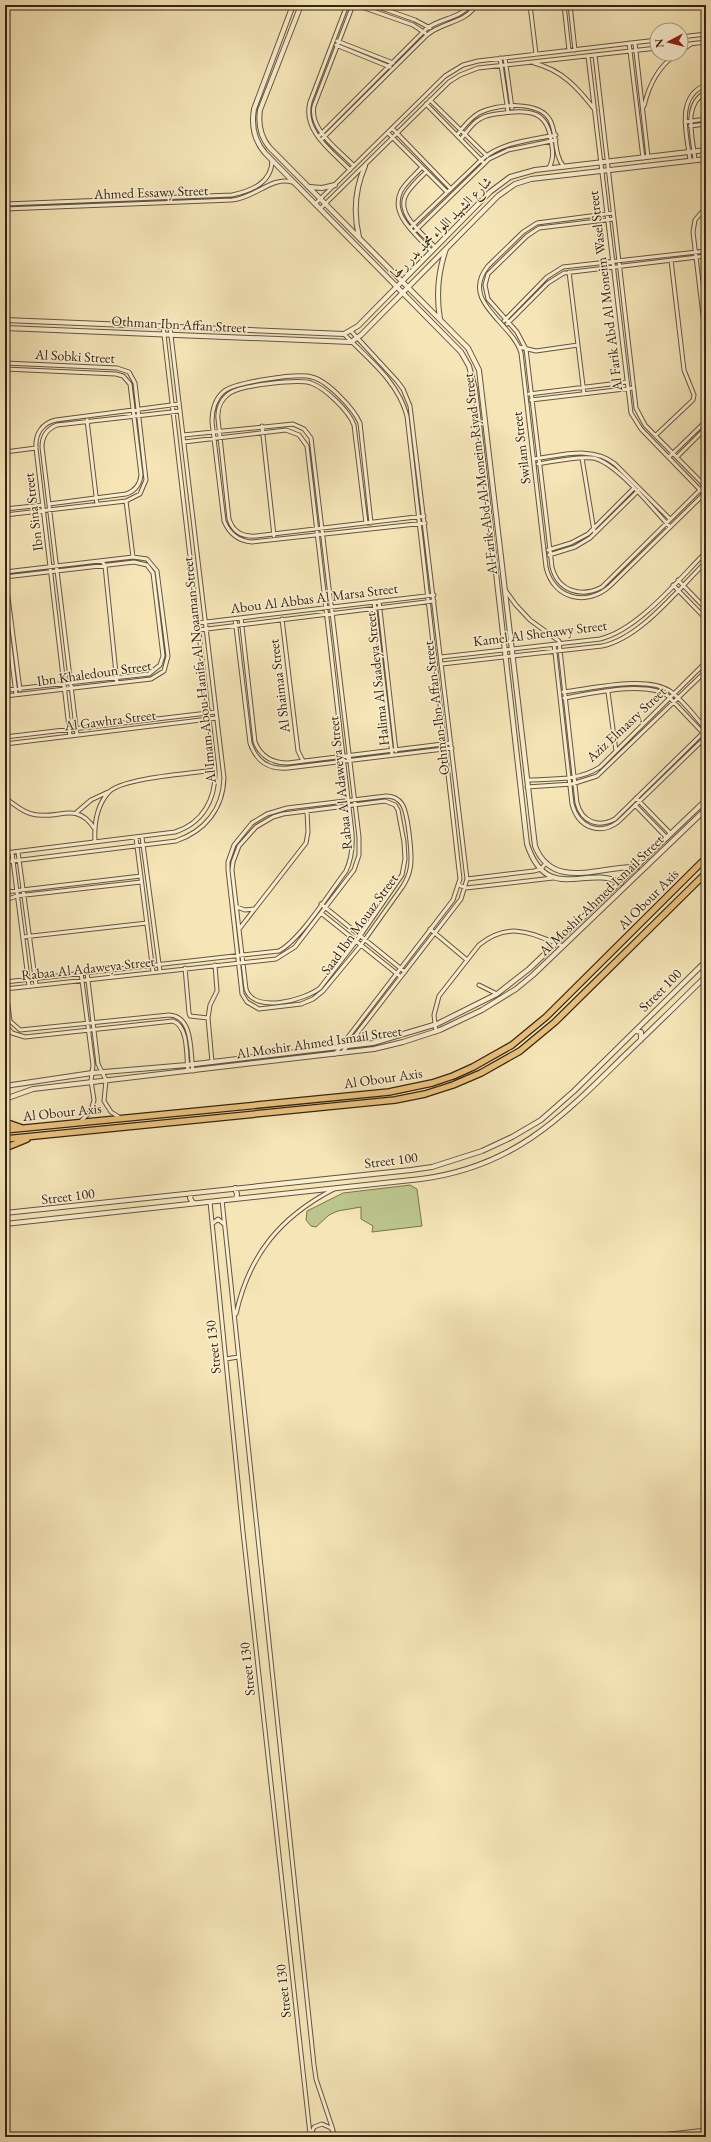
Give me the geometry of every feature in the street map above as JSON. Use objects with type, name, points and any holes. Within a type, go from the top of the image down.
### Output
[{"type":"highway","name":"Al Obour Axis","points":[[5,1130],[389,1092],[432,1083],[473,1067],[512,1045],[546,1017],[706,858]]},
{"type":"highway","name":"Al Obour Axis","points":[[5,1139],[395,1100],[453,1085],[501,1063],[544,1032],[706,872]]},
{"type":"highway","points":[[5,1122],[24,1128]]},
{"type":"highway","points":[[5,1148],[30,1137]]},
{"type":"street","name":"Al Farik Abd Al Moneim Riyad Street","points":[[293,5],[253,115],[253,129],[258,142],[272,160],[461,352],[472,373],[506,649],[527,844],[530,854],[541,869],[555,877],[566,880],[604,877],[621,883]]},
{"type":"street","name":"Al Farik Abd Al Moneim Riyad Street","points":[[301,5],[262,104],[259,122],[261,133],[266,143],[471,352],[479,370],[534,839],[538,854],[546,863]]},
{"type":"street","points":[[347,5],[308,108],[309,122],[319,138],[350,170]]},
{"type":"street","points":[[353,5],[313,110],[315,123],[323,134],[354,166]]},
{"type":"street","points":[[356,5],[413,25],[427,35]]},
{"type":"street","points":[[373,5],[415,20],[429,27],[432,31]]},
{"type":"street","points":[[319,138],[429,27],[461,14],[470,5]]},
{"type":"street","points":[[323,134],[427,35],[432,31],[463,18],[469,14],[476,5]]},
{"type":"street","points":[[530,5],[536,54]]},
{"type":"street","points":[[564,5],[569,50]]},
{"type":"street","points":[[570,5],[575,50]]},
{"type":"street","points":[[689,36],[706,34]]},
{"type":"street","points":[[334,39],[397,65]]},
{"type":"street","points":[[315,204],[451,72],[470,63],[500,58],[649,41]]},
{"type":"street","points":[[689,44],[706,42]]},
{"type":"street","points":[[332,43],[393,68]]},
{"type":"street","points":[[629,43],[643,158]]},
{"type":"street","points":[[635,43],[648,157]]},
{"type":"street","points":[[320,209],[430,100],[460,75],[472,70],[506,65],[649,49]]},
{"type":"street","name":"Al Farik Abd Al Moneim Wasel Street","points":[[595,55],[633,388],[638,413],[645,425],[705,485]]},
{"type":"street","name":"Al Farik Abd Al Moneim Wasel Street","points":[[588,56],[630,407],[634,419],[669,458],[705,494]]},
{"type":"street","points":[[500,58],[508,112]]},
{"type":"street","points":[[505,58],[512,112]]},
{"type":"street","points":[[530,62],[549,68],[568,79],[582,92],[595,110]]},
{"type":"street","points":[[643,110],[654,78],[666,62]]},
{"type":"street","points":[[690,160],[685,110],[689,99],[696,90],[706,85]]},
{"type":"street","points":[[695,160],[691,111],[694,102],[706,92]]},
{"type":"street","points":[[430,100],[489,159]]},
{"type":"street","points":[[426,104],[484,163]]},
{"type":"street","points":[[457,135],[473,117],[489,110],[511,106],[528,106],[539,109],[548,116],[556,135],[558,158],[564,167]]},
{"type":"street","points":[[489,110],[490,115]]},
{"type":"street","points":[[461,139],[476,122],[490,115],[508,112],[537,114],[548,125],[551,136],[553,157],[548,169]]},
{"type":"street","points":[[473,117],[476,122]]},
{"type":"street","points":[[685,122],[706,119]]},
{"type":"street","points":[[686,127],[706,124]]},
{"type":"street","points":[[392,128],[451,188]]},
{"type":"street","points":[[388,133],[447,192]]},
{"type":"street","points":[[410,228],[486,155],[508,144],[556,135]]},
{"type":"street","points":[[414,232],[489,159],[508,150],[556,140]]},
{"type":"street","name":"شارع الشهيد اللواء محمد بدر رخا","points":[[351,331],[503,181],[523,173],[548,169],[706,150]]},
{"type":"street","name":"شارع الشهيد اللواء محمد بدر رخا","points":[[358,339],[503,191],[515,184],[531,179],[706,159]]},
{"type":"street","points":[[269,184],[265,180],[271,171],[272,160]]},
{"type":"street","points":[[359,237],[355,201],[360,177],[365,166]]},
{"type":"street","points":[[422,167],[404,188],[398,201],[400,215],[431,251]]},
{"type":"street","points":[[426,172],[407,192],[404,201],[406,214],[435,247]]},
{"type":"street","name":"Ahmed Essawy Street","points":[[5,204],[232,195],[247,191],[265,180]]},
{"type":"street","name":"Ahmed Essawy Street","points":[[5,209],[232,200],[251,196],[278,180],[293,182]]},
{"type":"street","points":[[308,186],[322,188],[335,185]]},
{"type":"street","points":[[706,207],[698,215],[693,226],[706,340]]},
{"type":"street","points":[[578,345],[536,351],[526,350],[520,347],[486,306],[480,296],[481,279],[488,266],[524,232],[537,223],[613,213]]},
{"type":"street","name":"Swilam Street","points":[[614,219],[539,228],[531,233],[492,270],[486,279],[486,295],[521,338],[526,350],[553,573],[560,584],[571,591],[590,592],[606,583],[705,485]]},
{"type":"street","points":[[440,319],[437,298],[439,277],[447,247]]},
{"type":"street","points":[[501,323],[555,271],[568,266],[706,251]]},
{"type":"street","points":[[504,326],[548,283],[560,275],[569,272],[706,256]]},
{"type":"street","points":[[656,435],[693,400],[694,395],[684,374],[671,260]]},
{"type":"street","points":[[569,272],[584,394]]},
{"type":"street","name":"Othman Ibn Affan Street","points":[[5,320],[344,334],[351,331],[397,381],[407,397],[412,416],[467,879],[466,888],[461,899],[342,1053]]},
{"type":"street","name":"Al Imam Abou Hanifa Al Noaaman Street","points":[[5,853],[175,832],[195,822],[206,810],[211,799],[214,787],[215,770],[162,326]]},
{"type":"street","name":"Al Imam Abou Hanifa Al Noaaman Street","points":[[5,862],[137,846],[184,838],[199,830],[216,811],[222,795],[224,778],[170,327]]},
{"type":"street","name":"Othman Ibn Affan Street","points":[[5,328],[351,342],[358,339]]},
{"type":"street","name":"Othman Ibn Affan Street","points":[[335,1054],[453,900],[459,885],[460,873],[407,416],[402,399],[393,384],[344,334]]},
{"type":"street","name":"Swilam Street","points":[[520,347],[544,551],[548,574],[559,590],[570,596],[589,598],[605,591],[705,494]]},
{"type":"street","name":"Al Sobki Street","points":[[5,363],[125,370],[132,375],[135,382],[139,409],[146,480],[140,494],[126,501]]},
{"type":"street","name":"Al Sobki Street","points":[[5,369],[120,374],[130,384],[141,476],[138,486],[131,493],[5,509]]},
{"type":"street","points":[[371,523],[361,429],[355,413],[326,384],[313,377],[298,376],[232,386],[218,397],[213,409],[213,432],[226,526],[237,537],[246,541],[274,539],[425,523]]},
{"type":"street","points":[[366,523],[355,429],[350,417],[326,391],[313,384],[298,381],[234,391],[222,400],[218,414],[219,431],[231,525],[244,536],[274,534],[371,523],[424,516]]},
{"type":"street","points":[[253,382],[254,387]]},
{"type":"street","points":[[526,395],[633,382]]},
{"type":"street","points":[[527,401],[633,388]]},
{"type":"street","name":"Ibn Sina Street","points":[[70,736],[36,439],[39,431],[48,422],[179,404]]},
{"type":"street","name":"Ibn Sina Street","points":[[76,735],[42,447],[43,438],[49,430],[57,425],[180,411]]},
{"type":"street","points":[[87,416],[97,504]]},
{"type":"street","name":"Rabaa Al Adaweya Street","points":[[6,989],[185,968],[269,960],[283,956],[295,947],[354,870],[359,855],[355,805],[348,756],[332,607],[313,448],[310,436],[301,427],[293,424],[183,435]]},
{"type":"street","points":[[669,458],[705,424]]},
{"type":"street","points":[[673,461],[705,424]]},
{"type":"street","points":[[262,426],[274,539]]},
{"type":"street","name":"Rabaa Al Adaweya Street","points":[[5,981],[35,979],[238,956],[271,952],[285,948],[321,904],[346,870],[350,862],[353,842],[308,453],[304,440],[293,431],[286,430],[184,442]]},
{"type":"street","points":[[5,452],[36,448]]},
{"type":"street","points":[[582,453],[595,535]]},
{"type":"street","points":[[534,459],[582,453],[593,453],[605,457],[615,464],[637,485],[674,523]]},
{"type":"street","points":[[534,464],[582,458],[595,459],[607,464],[637,492],[670,527]]},
{"type":"street","points":[[544,551],[577,541],[593,530],[637,485]]},
{"type":"street","points":[[545,556],[575,547],[595,535],[640,489]]},
{"type":"street","points":[[5,515],[126,501],[133,557]]},
{"type":"street","name":"Kamel Al Shenawy Street","points":[[441,656],[600,639],[620,632],[638,620],[706,552]]},
{"type":"street","name":"Ibn Khaledoun Street","points":[[5,573],[133,557],[147,559],[156,567],[168,656],[164,671],[151,679],[5,696]]},
{"type":"street","points":[[106,560],[105,566],[117,677],[119,683]]},
{"type":"street","points":[[102,561],[105,566]]},
{"type":"street","name":"Ibn Khaledoun Street","points":[[5,577],[139,562],[150,567],[153,573],[163,656],[157,669],[149,674],[5,690]]},
{"type":"street","name":"Kamel Al Shenawy Street","points":[[442,664],[602,646],[620,641],[636,631],[706,562]]},
{"type":"street","points":[[5,573],[18,694]]},
{"type":"street","points":[[678,580],[706,609]]},
{"type":"street","points":[[673,585],[706,619]]},
{"type":"street","points":[[504,588],[522,613],[538,627],[556,638],[559,643],[575,784],[579,809],[586,819],[592,822],[604,823],[610,821],[632,802],[690,745],[705,733]]},
{"type":"street","name":"Abou Al Abbas Al Marsa Street","points":[[198,623],[434,595]]},
{"type":"street","name":"Abou Al Abbas Al Marsa Street","points":[[198,630],[434,601]]},
{"type":"street","name":"Halima Al Saadeya Street","points":[[374,602],[392,755]]},
{"type":"street","name":"Halima Al Saadeya Street","points":[[379,602],[397,755]]},
{"type":"street","points":[[5,606],[12,649]]},
{"type":"street","points":[[241,618],[255,742],[262,754],[274,762],[294,762],[451,743]]},
{"type":"street","points":[[236,619],[250,743],[256,756],[267,765],[274,768],[294,767],[452,748]]},
{"type":"street","name":"Al Shaimaa Street","points":[[282,620],[298,751],[304,766]]},
{"type":"street","points":[[160,633],[165,633]]},
{"type":"street","points":[[554,644],[572,804],[576,815],[583,824],[591,828],[598,829],[611,827],[622,820],[694,749],[705,733]]},
{"type":"street","name":"Aziz Elmasry Street","points":[[526,780],[569,778],[594,771],[706,662]]},
{"type":"street","name":"Aziz Elmasry Street","points":[[527,787],[575,784],[588,780],[602,773],[706,671]]},
{"type":"street","points":[[560,693],[638,684],[656,686],[674,694],[690,712],[705,733]]},
{"type":"street","points":[[560,698],[608,692],[646,690],[661,692],[670,698],[686,716],[705,733]]},
{"type":"street","points":[[608,692],[616,751]]},
{"type":"street","name":"Al Gawhra Street","points":[[5,737],[216,712]]},
{"type":"street","points":[[247,713],[252,712]]},
{"type":"street","points":[[686,716],[690,712]]},
{"type":"street","name":"Al Gawhra Street","points":[[5,744],[217,718]]},
{"type":"street","points":[[690,745],[694,749]]},
{"type":"street","name":"Al Shaimaa Street","points":[[294,767],[294,762],[298,751]]},
{"type":"street","points":[[5,798],[33,815],[77,812],[91,800],[123,784],[215,770]]},
{"type":"street","points":[[95,842],[94,828],[98,813],[108,792]]},
{"type":"street","name":"Saad Ibn Mouaz Street","points":[[386,796],[396,798],[401,802],[405,813],[411,861],[408,877],[365,940],[323,991],[313,999],[302,1004],[259,1009],[250,1005],[242,994],[228,870],[228,862],[234,845],[252,823],[273,811],[354,799],[386,796]]},
{"type":"street","points":[[636,798],[671,834]]},
{"type":"street","name":"Al Moshir Ahmed Ismail Street","points":[[5,1086],[92,1073],[190,1065],[348,1046],[388,1040],[434,1025],[497,994],[557,944],[706,800]]},
{"type":"street","name":"Saad Ibn Mouaz Street","points":[[385,801],[395,805],[400,815],[405,859],[399,883],[320,988],[297,1000],[265,1003],[255,1002],[246,989],[233,862],[235,854],[244,839],[256,827],[273,817],[348,806],[385,801]]},
{"type":"street","points":[[632,802],[667,838]]},
{"type":"street","name":"Al Moshir Ahmed Ismail Street","points":[[5,1099],[33,1089],[335,1054],[389,1046],[436,1032],[500,1000],[533,975],[706,809]]},
{"type":"street","points":[[239,928],[306,843],[308,832],[307,811]]},
{"type":"street","points":[[77,812],[87,819],[94,828]]},
{"type":"street","points":[[652,823],[656,819]]},
{"type":"street","points":[[142,837],[160,971]]},
{"type":"street","points":[[136,838],[153,972]]},
{"type":"street","points":[[18,852],[36,985]]},
{"type":"street","points":[[12,853],[29,986]]},
{"type":"street","points":[[467,879],[541,869],[546,863],[554,869],[567,873],[637,867]]},
{"type":"street","points":[[566,880],[568,876],[567,873]]},
{"type":"street","points":[[5,892],[23,888],[141,876]]},
{"type":"street","points":[[459,885],[466,888],[555,877]]},
{"type":"street","points":[[5,900],[24,895],[141,882]]},
{"type":"street","points":[[321,904],[405,972]]},
{"type":"street","points":[[237,907],[245,910],[254,909]]},
{"type":"street","points":[[317,909],[401,977]]},
{"type":"street","points":[[23,937],[147,924]]},
{"type":"street","points":[[430,929],[468,960]]},
{"type":"street","points":[[436,1032],[433,1020],[435,1005],[441,992],[487,939],[504,932],[514,931],[532,933],[563,946]]},
{"type":"street","name":"Street 100","points":[[5,1213],[416,1169],[432,1167],[472,1155],[508,1140],[540,1120],[566,1099],[706,960]]},
{"type":"street","points":[[212,1062],[208,1018],[210,1005],[217,991],[215,965]]},
{"type":"street","points":[[185,968],[188,1013],[190,1016],[208,1018]]},
{"type":"street","points":[[87,972],[99,1067],[106,1080],[104,1094],[106,1107],[116,1116],[123,1118]]},
{"type":"street","points":[[79,1122],[88,1115],[93,1106],[94,1096],[91,1082],[93,1065],[81,973]]},
{"type":"street","name":"Street 100","points":[[5,1224],[335,1189],[434,1177],[462,1170],[495,1158],[523,1144],[550,1126],[706,976]]},
{"type":"street","points":[[5,981],[10,1022],[20,1030],[175,1016],[180,1018],[186,1026],[190,1071]]},
{"type":"street","points":[[479,985],[497,994]]},
{"type":"street","points":[[431,1034],[429,1027],[433,1020]]},
{"type":"street","points":[[5,1024],[12,1033],[25,1037],[168,1021],[178,1023],[184,1031],[190,1065]]},
{"type":"street","points":[[636,1031],[641,1032],[641,1040]]},
{"type":"street","points":[[608,1058],[606,1066],[613,1067]]},
{"type":"street","points":[[235,1188],[237,1194],[236,1199]]},
{"type":"street","points":[[235,1318],[242,1292],[252,1267],[274,1233],[302,1208],[335,1189]]},
{"type":"street","points":[[192,1193],[190,1198],[193,1204]]},
{"type":"street","name":"Street 130","points":[[222,1200],[314,2065],[316,2078],[336,2137]]},
{"type":"street","points":[[120,1201],[121,1211]]},
{"type":"street","points":[[110,1202],[112,1212]]},
{"type":"street","name":"Street 130","points":[[210,1202],[243,1532],[310,2136]]},
{"type":"street","points":[[212,1224],[218,1219],[224,1224]]},
{"type":"street","points":[[226,1359],[238,1357]]},
{"type":"street","points":[[310,2136],[314,2128],[319,2125],[327,2125],[333,2130]]},
{"type":"street","points":[[644,2137],[706,2130]]},
{"type":"green space","points":[[410,1185],[417,1189],[422,1226],[372,1232],[373,1226],[361,1219],[361,1207],[338,1211],[329,1215],[316,1227],[311,1226],[306,1220],[307,1211],[343,1193]]}]
